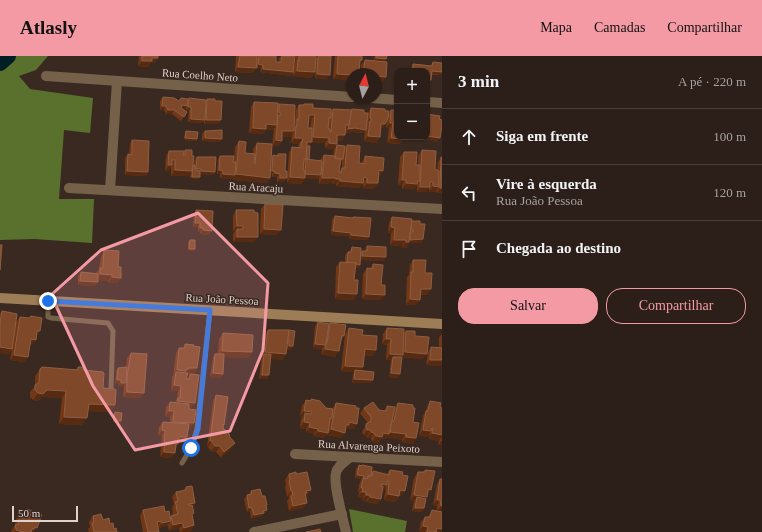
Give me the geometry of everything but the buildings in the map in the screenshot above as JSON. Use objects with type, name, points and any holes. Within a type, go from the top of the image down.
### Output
[{"type":"street","name":"Rua Coelho Neto","points":[[46,76],[346,97]]},
{"type":"street","points":[[110,190],[117,81]]},
{"type":"street","points":[[382,99],[394,100]]},
{"type":"street","points":[[430,102],[442,103]]},
{"type":"street","name":"Rua Aracaju","points":[[69,188],[442,209]]},
{"type":"street","name":"Rua João Pessoa","points":[[0,298],[442,324]]},
{"type":"street","name":"Rua Alvarenga Peixoto","points":[[295,454],[442,462]]},
{"type":"street","points":[[346,532],[336,482],[336,473],[339,466],[350,457]]},
{"type":"street","points":[[254,532],[342,514]]},
{"type":"lane","points":[[48,301],[48,317],[108,323],[113,331],[111,388]]},
{"type":"lane","points":[[182,463],[191,448],[198,429],[210,310]]},
{"type":"highlighted area","points":[[198,213],[268,283],[263,350],[230,431],[135,450],[93,386],[51,295],[101,250]]},
{"type":"green space","points":[[0,56],[48,56],[36,70],[19,76],[30,89],[93,98],[90,133],[64,130],[59,199],[94,199],[92,243],[34,239],[0,240]]},
{"type":"green space","points":[[349,509],[407,521],[405,532],[353,532]]},
{"type":"waterway","points":[[0,63],[8,56]]},
{"type":"route","points":[[48,301],[210,310],[198,429],[191,448]]}]
